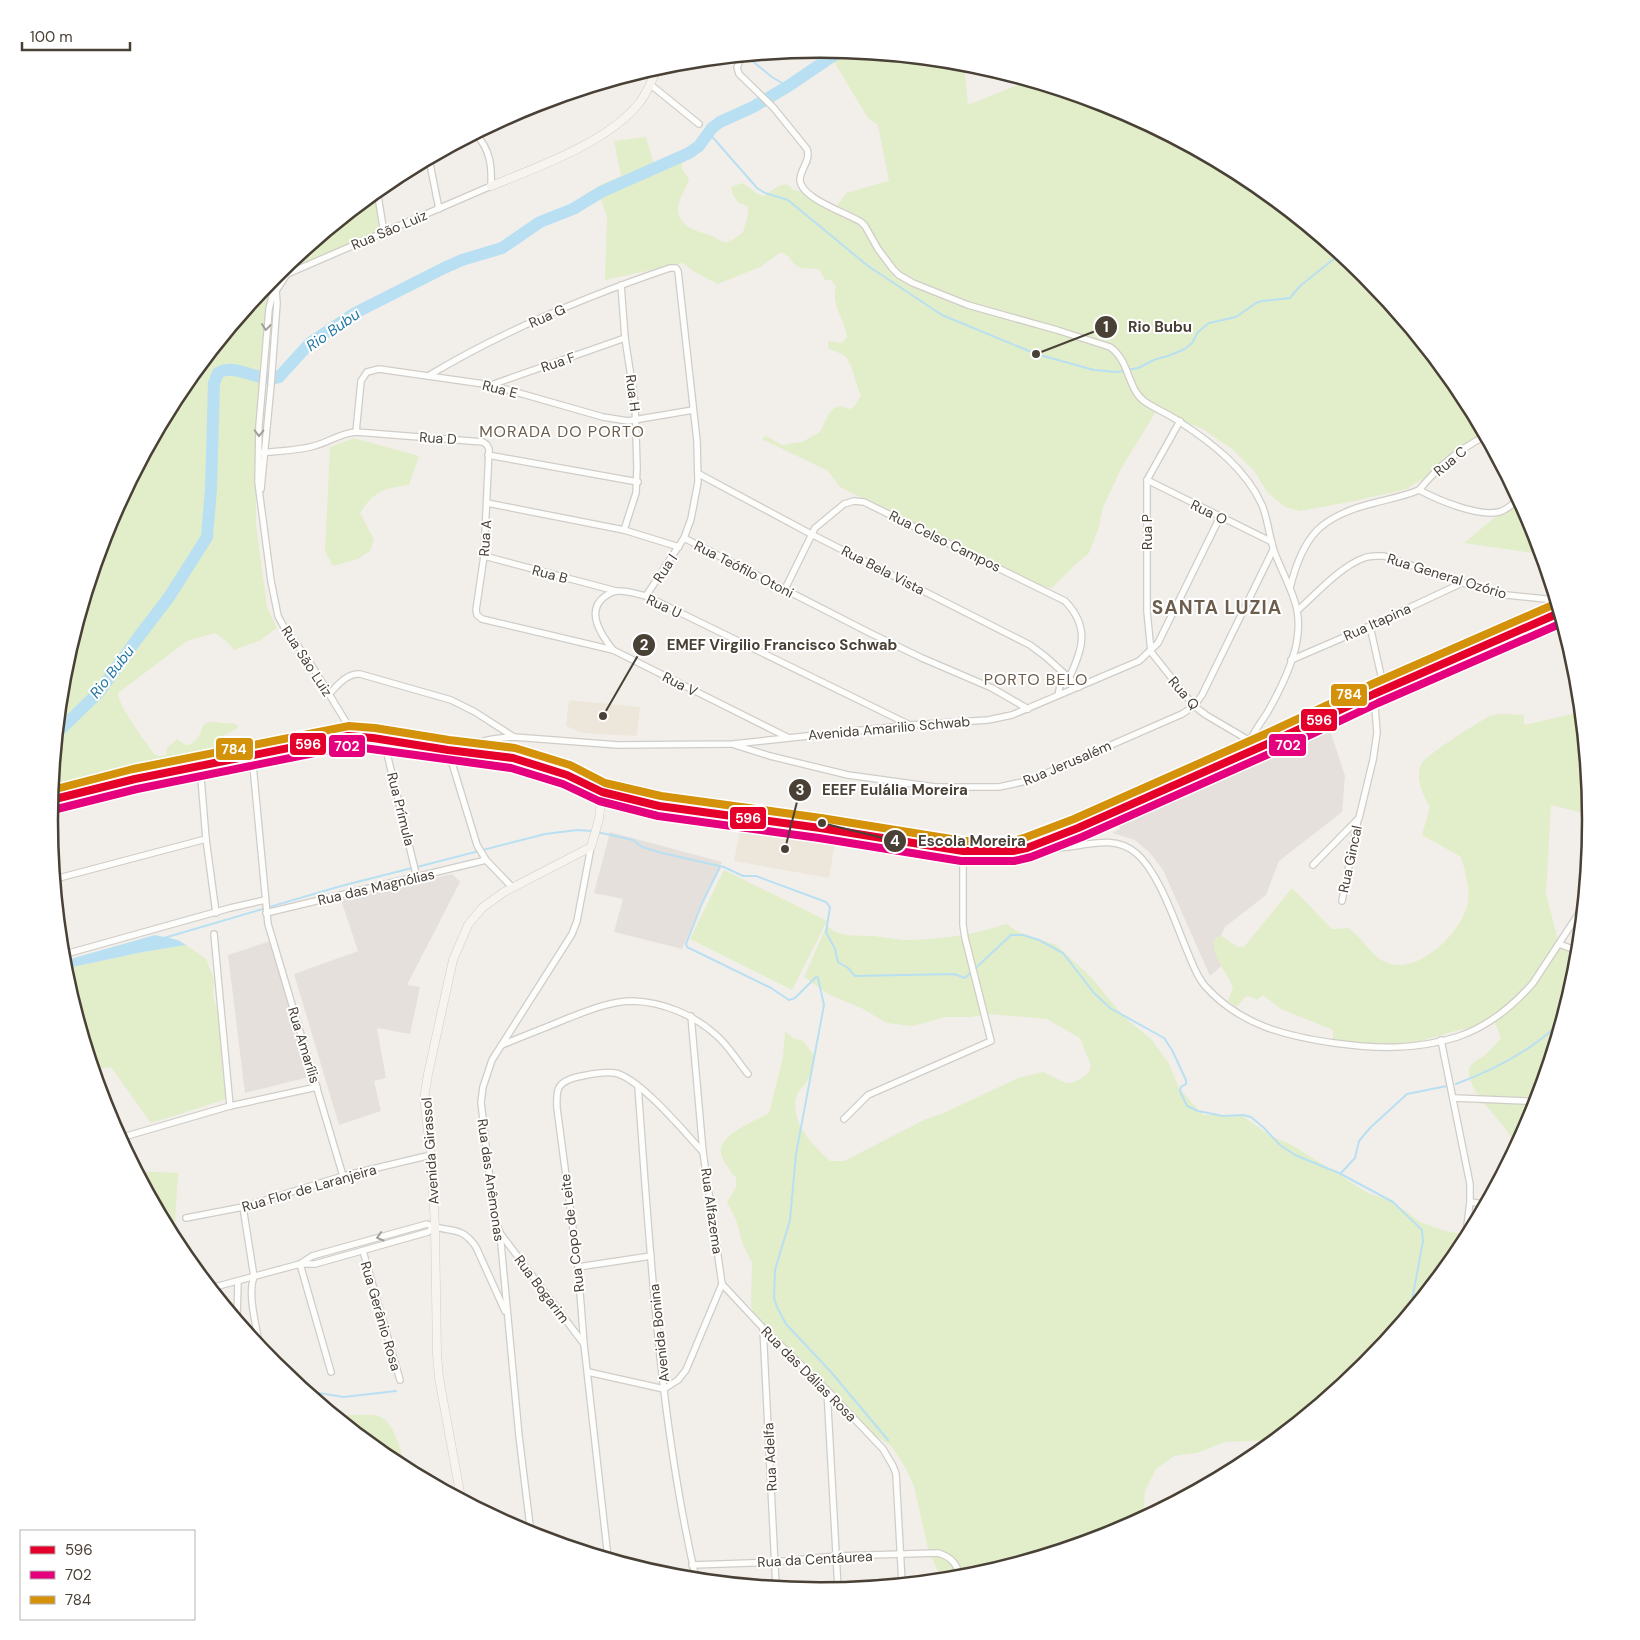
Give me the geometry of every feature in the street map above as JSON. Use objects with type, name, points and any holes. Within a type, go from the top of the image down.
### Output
[{"type":"main road","points":[[58,798],[120,782],[348,736],[512,758],[566,775],[602,792],[658,806],[820,828],[964,851],[1007,852],[1037,845],[1251,746],[1554,615]]},
{"type":"street","points":[[739,62],[737,67],[739,74],[759,92],[809,152],[800,177],[801,185],[814,198],[866,226],[878,249],[899,275],[930,291],[968,305],[1110,347],[1118,352],[1124,360],[1136,391],[1144,401],[1180,421],[1225,455],[1244,478],[1262,504],[1268,521],[1273,550],[1298,610],[1298,631],[1292,660],[1251,746]]},
{"type":"street","points":[[479,138],[491,160],[491,186],[549,163],[613,127],[640,102],[653,76]]},
{"type":"street","points":[[650,85],[699,124]]},
{"type":"street","points":[[429,166],[439,209]]},
{"type":"street","name":"Rua São Luiz","points":[[290,273],[491,186]]},
{"type":"street","points":[[378,199],[384,233]]},
{"type":"street","name":"Rua G","points":[[428,376],[455,360],[559,310],[620,285],[670,268]]},
{"type":"street","name":"Rua Teófilo Otoni","points":[[670,268],[676,268],[679,272],[697,441],[698,474],[691,519],[684,538],[784,591],[922,658],[984,684],[1028,708]]},
{"type":"street","name":"Rua São Luiz","points":[[262,452],[262,384],[269,308],[272,296],[284,278]]},
{"type":"street","name":"Rua H","points":[[620,285],[636,420],[638,482],[624,530]]},
{"type":"street","name":"Rua São Luiz","points":[[276,290],[277,303],[271,385],[258,482],[268,564],[278,616],[285,630],[309,661],[348,726],[348,736]]},
{"type":"street","name":"Rua F","points":[[491,385],[625,338]]},
{"type":"street","name":"Rua E","points":[[356,432],[361,381],[367,372],[379,369],[491,385],[603,417],[628,421],[693,410]]},
{"type":"street","name":"Rua P","points":[[1151,652],[1147,611],[1147,480],[1180,421]]},
{"type":"street","name":"Rua D","points":[[262,452],[304,449],[356,432],[480,441],[487,445],[489,449],[488,455]]},
{"type":"street","name":"Rua C","points":[[1419,490],[1447,460],[1480,439]]},
{"type":"street","points":[[488,455],[638,482]]},
{"type":"street","name":"Rua A","points":[[482,619],[477,615],[476,610],[484,556],[488,455]]},
{"type":"street","name":"Rua Bela Vista","points":[[698,474],[811,534],[1030,645],[1079,686]]},
{"type":"street","name":"Rua O","points":[[1147,480],[1272,542]]},
{"type":"street","points":[[1290,588],[1301,551],[1324,524],[1352,509],[1419,490],[1440,500],[1484,512],[1500,512],[1513,503]]},
{"type":"street","name":"Rua Celso Campos","points":[[784,591],[811,534],[821,522],[844,504],[854,500],[864,502],[1064,601],[1075,614],[1082,636],[1080,652],[1068,678]]},
{"type":"street","points":[[487,503],[624,530],[679,547]]},
{"type":"street","name":"Avenida Amarilio Schwab","points":[[466,752],[472,746],[483,741],[514,736],[618,745],[733,744],[910,725],[988,720],[1012,715],[1139,661],[1151,652],[1158,643],[1220,517]]},
{"type":"street","name":"Rua I","points":[[646,596],[684,538]]},
{"type":"street","name":"Rua Jerusalém","points":[[733,744],[770,756],[848,775],[935,786],[998,787],[1031,780],[1182,714],[1194,706],[1202,695],[1273,550]]},
{"type":"street","name":"Rua B","points":[[484,556],[616,591]]},
{"type":"street","name":"Rua General Ozório","points":[[1298,610],[1344,570],[1361,558],[1372,556],[1384,556],[1411,564],[1496,594],[1550,599]]},
{"type":"street","name":"Rua Itapina","points":[[1292,660],[1462,583]]},
{"type":"street","points":[[613,650],[603,636],[595,616],[598,604],[602,599],[616,591]]},
{"type":"street","name":"Rua U","points":[[616,591],[646,596],[910,725]]},
{"type":"street","name":"Rua V","points":[[482,619],[613,650],[788,737]]},
{"type":"street","points":[[1370,626],[1384,689]]},
{"type":"street","name":"Rua Q","points":[[1151,652],[1194,706],[1251,746]]},
{"type":"street","points":[[1058,695],[1063,673]]},
{"type":"street","points":[[329,694],[349,676],[360,674],[451,700],[514,736]]},
{"type":"street","name":"Rua Gincal","points":[[1342,901],[1373,760],[1377,733],[1374,694]]},
{"type":"street","name":"Rua Prímula","points":[[384,740],[416,875]]},
{"type":"street","points":[[448,750],[477,845],[485,857],[512,886]]},
{"type":"street","name":"Rua Amarílis","points":[[252,755],[268,924],[343,1176]]},
{"type":"street","points":[[200,766],[206,839],[216,913]]},
{"type":"street","name":"Rua das Anêmonas","points":[[530,1525],[519,1436],[500,1233],[494,1216],[481,1102],[492,1060],[572,934],[577,921],[591,847],[599,819],[602,792]]},
{"type":"street","points":[[1313,865],[1359,818]]},
{"type":"street","points":[[60,877],[206,839]]},
{"type":"street","points":[[1037,845],[1051,848],[1106,842],[1129,848],[1144,861],[1156,879],[1196,973],[1204,985],[1237,1013],[1266,1028],[1300,1039],[1359,1047],[1401,1048],[1456,1037],[1500,1015],[1534,983],[1576,917]]},
{"type":"street","name":"Avenida Girassol","points":[[460,1491],[438,1370],[435,1227],[431,1155],[424,1099],[430,1065],[452,960],[474,916],[512,886],[591,847]]},
{"type":"street","points":[[844,1120],[868,1096],[991,1040],[964,938],[964,851]]},
{"type":"street","name":"Rua das Magnólias","points":[[69,953],[216,913],[266,907],[416,875],[485,857]]},
{"type":"street","points":[[214,934],[230,1106]]},
{"type":"street","points":[[1559,944],[1571,949]]},
{"type":"street","points":[[502,1045],[598,1007],[631,1001],[665,1007],[692,1016],[718,1036],[748,1074]]},
{"type":"street","name":"Rua Alfazema","points":[[692,1016],[704,1152],[722,1284]]},
{"type":"street","points":[[1441,1040],[1454,1098],[1459,1136],[1468,1170],[1470,1202],[1467,1222]]},
{"type":"street","name":"Rua Copo de Leite","points":[[607,1552],[584,1344],[578,1267],[556,1108],[556,1094],[560,1084],[565,1080],[591,1074],[614,1073],[622,1076],[638,1086],[704,1152]]},
{"type":"street","name":"Avenida Bonina","points":[[638,1086],[651,1256],[664,1389],[681,1504],[694,1572]]},
{"type":"street","points":[[127,1136],[230,1106],[317,1087]]},
{"type":"street","points":[[1454,1098],[1528,1101]]},
{"type":"street","name":"Rua Flor de Laranjeira","points":[[186,1218],[243,1207],[343,1176],[431,1155]]},
{"type":"street","points":[[1470,1202],[1479,1203]]},
{"type":"street","points":[[243,1207],[254,1278],[251,1284],[258,1335]]},
{"type":"street","points":[[217,1287],[254,1278],[300,1264],[312,1256],[427,1224],[464,1233],[470,1239],[476,1247],[507,1315]]},
{"type":"street","points":[[300,1264],[315,1264],[428,1232],[435,1227]]},
{"type":"street","name":"Rua Bogarim","points":[[500,1233],[584,1344]]},
{"type":"street","name":"Rua Gerânio Rosa","points":[[362,1251],[400,1380]]},
{"type":"street","points":[[578,1267],[651,1256]]},
{"type":"street","points":[[300,1264],[332,1372]]},
{"type":"street","points":[[237,1311],[238,1282]]},
{"type":"street","points":[[588,1372],[664,1389],[678,1380],[686,1370],[722,1284]]},
{"type":"street","name":"Rua das Dálias Rosa","points":[[722,1284],[763,1328],[827,1390],[882,1449],[896,1474],[901,1555]]},
{"type":"street","name":"Rua Adelfa","points":[[763,1328],[776,1581]]},
{"type":"street","points":[[827,1390],[837,1582]]},
{"type":"street","name":"Rua da Centáurea","points":[[692,1565],[775,1562],[835,1556],[938,1553],[951,1558],[958,1570]]},
{"type":"street","points":[[901,1555],[902,1578]]},
{"type":"shaded area","points":[[569,700],[640,707],[637,736],[583,733],[566,726]]},
{"type":"shaded area","points":[[1328,724],[1345,776],[1342,812],[1279,861],[1266,895],[1225,927],[1220,942],[1225,963],[1210,976],[1163,870],[1150,853],[1135,840],[1112,833],[1120,829],[1116,822]]},
{"type":"shaded area","points":[[742,820],[836,837],[829,878],[734,861]]},
{"type":"shaded area","points":[[610,832],[722,862],[682,949],[614,932],[623,899],[594,893]]},
{"type":"shaded area","points":[[452,874],[460,882],[407,985],[420,987],[410,1034],[377,1028],[386,1078],[374,1081],[381,1111],[339,1125],[294,974],[358,951],[341,900]]},
{"type":"shaded area","points":[[270,941],[309,1077],[245,1093],[228,955]]},
{"type":"green space","points":[[832,58],[870,59],[965,71],[968,105],[1020,84],[1065,98],[1157,136],[1244,186],[1323,247],[1393,317],[1425,356],[1454,396],[1481,440],[1407,489],[1300,511],[1285,507],[1267,492],[1255,472],[1232,449],[1203,429],[1157,410],[1122,467],[1103,507],[1098,530],[1089,553],[1052,588],[1042,586],[840,487],[828,471],[762,439],[766,436],[782,445],[802,442],[820,432],[828,415],[834,408],[840,406],[850,409],[854,407],[861,395],[846,357],[828,348],[828,341],[842,343],[847,337],[836,305],[836,287],[831,280],[825,280],[819,269],[800,268],[781,252],[760,267],[718,284],[693,271],[683,263],[605,280],[607,216],[596,187],[621,176],[614,141],[646,137],[654,164],[703,148],[683,163],[681,167],[689,179],[680,199],[678,212],[680,218],[687,226],[726,242],[743,232],[748,215],[748,206],[739,203],[734,197],[731,187],[742,183],[764,196],[779,186],[787,185],[793,190],[800,191],[834,210],[846,193],[889,181],[878,125],[868,118]]},
{"type":"green space","points":[[376,201],[379,231],[291,272],[317,247]]},
{"type":"green space","points":[[289,273],[268,305],[266,312],[256,428],[256,525],[267,607],[277,628],[259,641],[234,650],[215,633],[187,641],[118,693],[122,706],[133,724],[154,754],[159,756],[166,755],[167,748],[177,739],[186,745],[193,743],[198,738],[204,724],[212,722],[234,723],[238,728],[222,736],[217,755],[59,792],[64,720],[72,671],[83,623],[98,575],[116,528],[136,483],[186,396],[247,317]]},
{"type":"green space","points":[[354,438],[419,456],[409,485],[387,489],[375,495],[360,513],[374,540],[370,551],[358,559],[333,566],[325,551],[330,447]]},
{"type":"green space","points":[[1515,507],[1534,554],[1464,543],[1494,518]]},
{"type":"green space","points":[[1575,713],[1581,770],[1582,813],[1551,805],[1546,893],[1558,941],[1571,950],[1557,1017],[1542,1065],[1512,1139],[1479,1096],[1470,1080],[1470,1067],[1501,1038],[1492,1015],[1479,1027],[1459,1030],[1420,1041],[1378,1046],[1333,1042],[1333,1031],[1331,1029],[1281,1009],[1263,995],[1257,1000],[1248,996],[1237,1007],[1228,1001],[1233,987],[1216,956],[1214,943],[1216,937],[1221,936],[1238,947],[1244,947],[1292,888],[1332,929],[1348,928],[1382,960],[1400,965],[1413,963],[1426,957],[1449,937],[1458,925],[1468,902],[1468,891],[1461,857],[1422,835],[1430,807],[1422,791],[1419,779],[1422,763],[1456,737],[1493,715],[1524,715],[1524,725]]},
{"type":"green space","points":[[724,870],[827,921],[792,990],[690,939]]},
{"type":"green space","points":[[1006,924],[1019,932],[1056,945],[1091,977],[1124,1017],[1152,1040],[1168,1062],[1179,1088],[1203,1115],[1241,1115],[1271,1136],[1292,1145],[1368,1193],[1386,1199],[1420,1222],[1445,1231],[1460,1233],[1425,1284],[1393,1323],[1359,1359],[1323,1393],[1263,1440],[1224,1442],[1197,1453],[1174,1456],[1156,1469],[1145,1491],[1145,1509],[1112,1524],[1065,1542],[1017,1557],[939,1573],[928,1549],[914,1486],[904,1465],[891,1446],[875,1435],[844,1408],[760,1327],[751,1306],[752,1263],[743,1245],[736,1220],[727,1202],[736,1187],[736,1177],[724,1162],[721,1149],[729,1136],[737,1130],[769,1113],[783,1057],[785,1031],[793,1038],[803,1041],[815,1056],[809,1078],[797,1095],[795,1108],[800,1125],[810,1141],[830,1161],[844,1161],[926,1119],[944,1113],[1018,1078],[1043,1072],[1066,1083],[1075,1082],[1088,1074],[1091,1066],[1080,1038],[1047,1019],[988,1014],[971,1017],[945,1017],[913,1026],[887,1023],[863,1009],[828,994],[804,977],[827,925],[842,934],[904,940],[930,939],[981,931]]},
{"type":"green space","points":[[186,945],[206,959],[214,980],[213,995],[219,1018],[222,1066],[227,1099],[151,1123],[111,1067],[100,1069],[83,1017],[72,967]]},
{"type":"green space","points":[[144,1171],[178,1173],[175,1226]]},
{"type":"green space","points":[[344,1415],[374,1415],[381,1417],[392,1428],[403,1458]]},
{"type":"water","points":[[155,935],[178,940],[186,945],[72,967],[70,959]]},
{"type":"waterway","name":"Rio Bubu","points":[[63,727],[99,692],[169,597],[207,537],[211,489],[214,383],[218,373],[232,370],[264,378],[279,377],[310,343],[355,313],[462,260],[502,248],[540,222],[573,209],[601,192],[689,153],[699,146],[712,128],[720,122],[753,107],[829,58]]},
{"type":"waterway","points":[[752,61],[787,86]]},
{"type":"waterway","name":"Rio Bubu","points":[[709,133],[757,188],[765,193],[788,200],[868,266],[942,315],[1036,354],[1094,370],[1117,372],[1138,368],[1156,359],[1185,349],[1192,343],[1198,332],[1209,323],[1236,317],[1262,301],[1290,298],[1300,286],[1335,258]]},
{"type":"waterway","points":[[417,867],[545,834],[577,830],[592,831]]},
{"type":"waterway","points":[[597,832],[633,840],[642,847],[662,853],[724,867],[743,876],[756,876],[826,902],[830,907],[826,932],[835,949],[838,962],[848,968],[855,976],[954,974],[965,978],[1011,935],[1023,935],[1039,940],[1063,953],[1094,993],[1110,1008],[1164,1038],[1172,1050],[1186,1080],[1186,1084],[1181,1087],[1180,1091],[1187,1106],[1198,1111],[1223,1116],[1243,1115],[1251,1117],[1280,1145],[1295,1155],[1339,1173],[1393,1202],[1422,1230],[1423,1241],[1412,1300]]},
{"type":"waterway","points":[[720,867],[703,901],[686,944],[687,947],[771,988],[789,1000],[795,998],[816,977],[818,978],[824,1005],[796,1154],[790,1220],[775,1270],[774,1298],[786,1324],[831,1372],[888,1440]]},
{"type":"waterway","points":[[164,938],[341,886],[412,868]]},
{"type":"waterway","points":[[1456,1084],[1512,1058],[1538,1042],[1553,1029]]},
{"type":"waterway","points":[[1340,1174],[1355,1158],[1359,1141],[1370,1128],[1407,1094],[1447,1086]]},
{"type":"waterway","points":[[317,1393],[344,1397],[396,1391]]},
{"type":"transit line","name":"784","points":[[59,788],[133,769],[349,726],[515,748],[570,765],[605,783],[661,796],[821,818],[964,841],[1012,841],[1074,819],[1370,685],[1552,606]]},
{"type":"transit line","name":"596","points":[[58,798],[135,779],[348,736],[513,758],[567,775],[602,792],[659,806],[820,828],[963,851],[1013,851],[1027,848],[1078,828],[1374,694],[1554,615]]},
{"type":"transit line","name":"702","points":[[58,809],[137,789],[349,746],[511,768],[563,784],[599,801],[658,816],[819,838],[961,861],[1014,861],[1031,857],[1082,837],[1378,703],[1557,625]]},
{"type":"place","name":"Rio Bubu","points":[[1036,354]]},
{"type":"place","name":"EMEF Virgilio Francisco Schwab","points":[[603,716]]},
{"type":"place","name":"Escola Moreira","points":[[822,823]]},
{"type":"place","name":"EEEF Eulália Moreira","points":[[785,849]]},
{"type":"district","name":"MORADA DO PORTO","points":[[562,431]]},
{"type":"district","name":"SANTA LUZIA","points":[[1217,607]]},
{"type":"district","name":"PORTO BELO","points":[[1036,679]]}]
